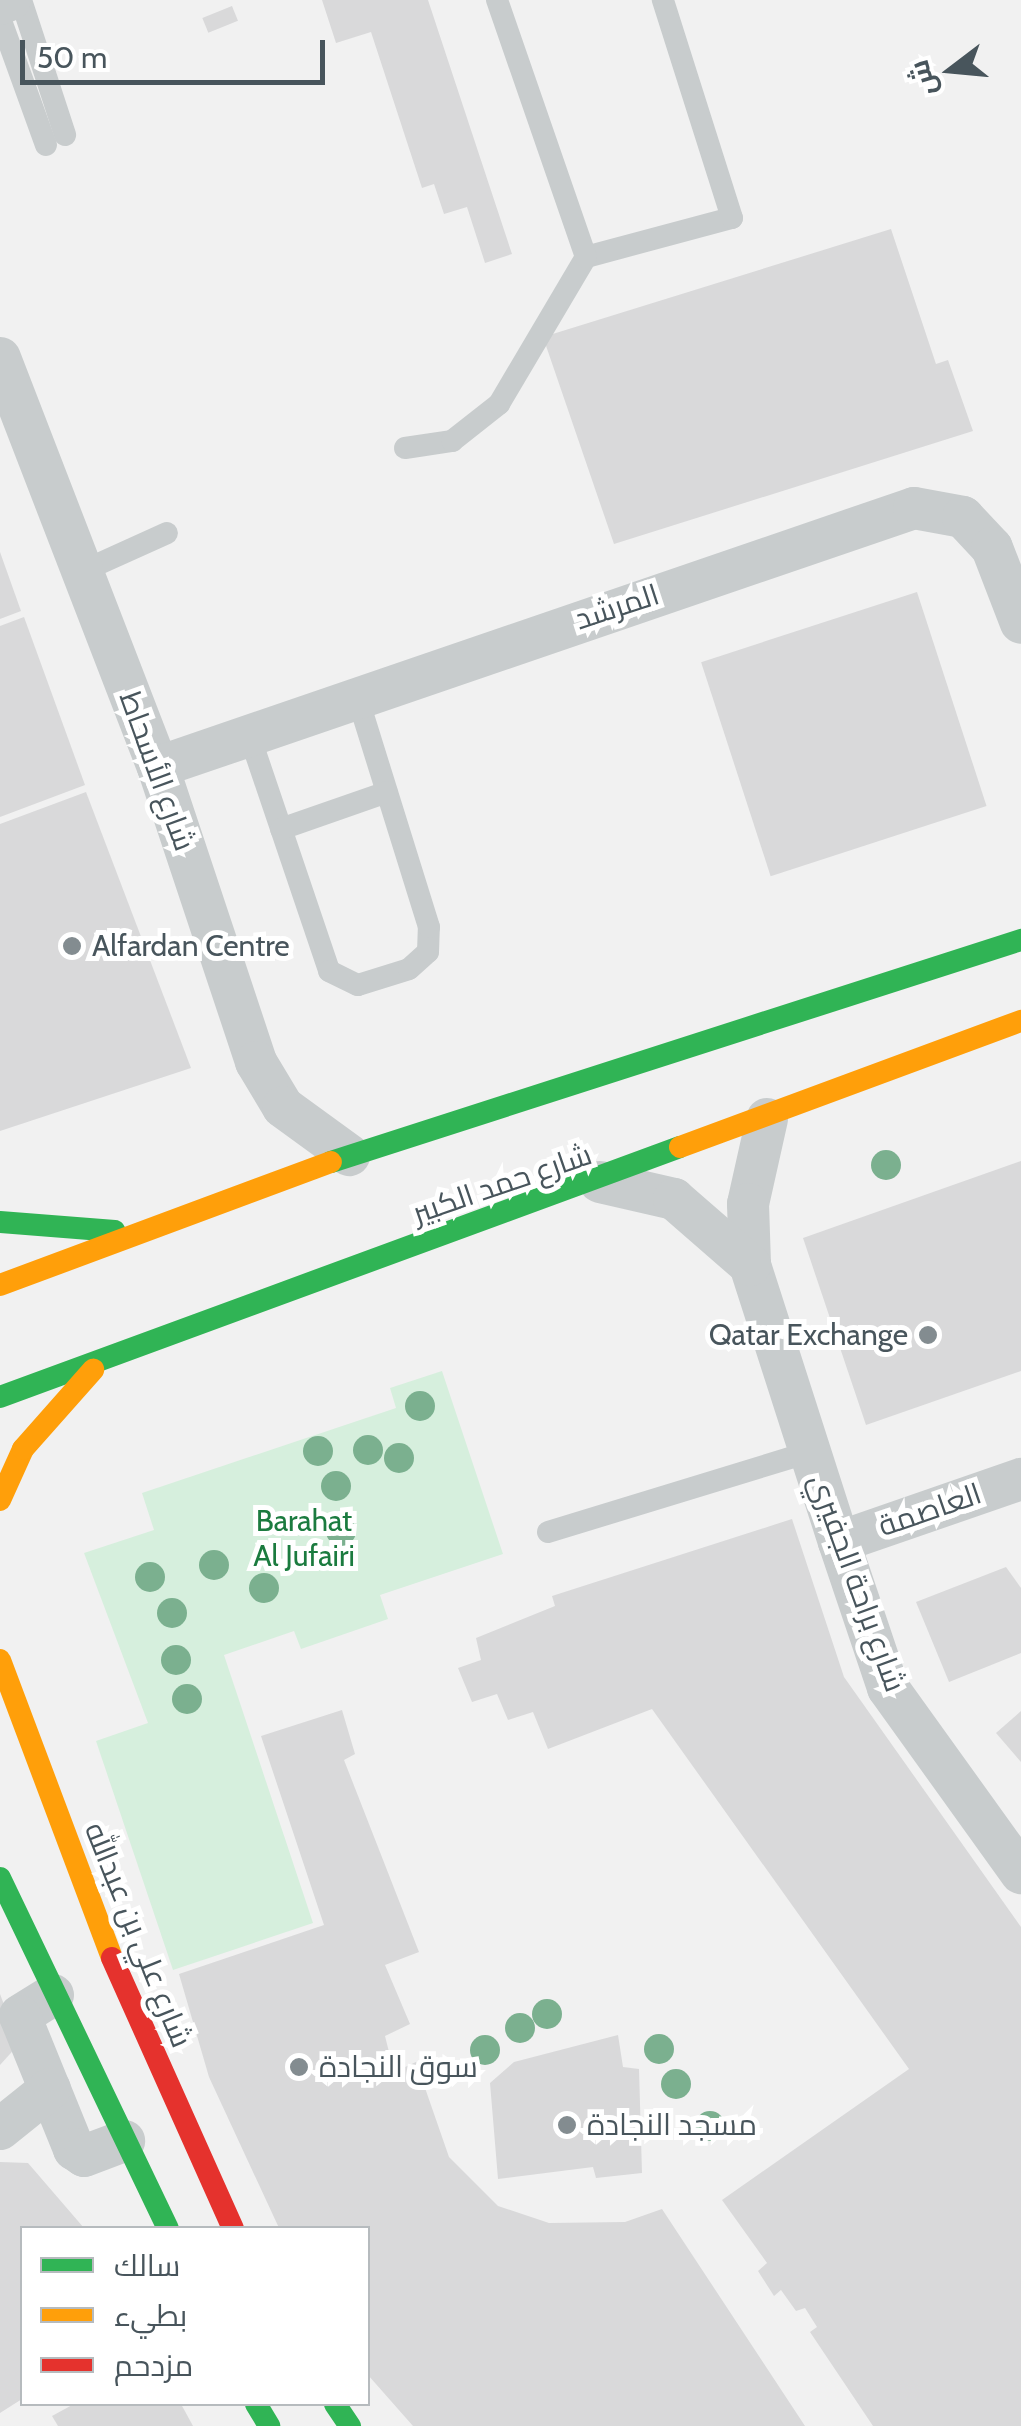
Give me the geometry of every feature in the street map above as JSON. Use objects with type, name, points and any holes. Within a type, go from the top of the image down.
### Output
[{"type":"main road","points":[[0,1285],[349,1156],[1021,940]]},
{"type":"main road","name":"شارع حمد الكبير","points":[[0,1396],[600,1182],[1021,1021]]},
{"type":"main road","points":[[0,1222],[138,1232]]},
{"type":"main road","points":[[0,1500],[45,1419],[105,1359]]},
{"type":"main road","name":"شارع علي بن عبدالله","points":[[0,1660],[117,1971],[232,2226]]},
{"type":"main road","points":[[0,1878],[167,2226]]},
{"type":"street","points":[[0,4],[10,0]]},
{"type":"street","name":"شارع الأسحاط","points":[[0,358],[158,766],[264,1078],[294,1117],[349,1156]]},
{"type":"street","name":"المرشد","points":[[158,766],[356,693],[914,508],[963,517],[992,548],[1021,623]]},
{"type":"street","name":"شارع براحة الجفيري","points":[[766,1119],[748,1204],[750,1265],[888,1688],[1021,1873]]},
{"type":"street","points":[[600,1182],[674,1200],[750,1265]]},
{"type":"street","name":"العاصمة","points":[[839,1542],[1021,1479]]},
{"type":"street","points":[[53,1995],[20,2016],[50,2088],[84,2156],[124,2142]]},
{"type":"street","points":[[0,2129],[50,2088]]},
{"type":"lane","points":[[0,18],[56,140],[21,0]]},
{"type":"lane","points":[[498,0],[586,257]]},
{"type":"lane","points":[[405,448],[452,441],[499,404],[586,257],[732,218],[663,0]]},
{"type":"lane","points":[[83,571],[166,533]]},
{"type":"lane","points":[[249,734],[329,971],[358,985],[409,969],[428,952],[429,927],[356,693]]},
{"type":"lane","points":[[281,829],[388,792]]},
{"type":"lane","points":[[548,1532],[810,1452]]},
{"type":"green space","name":"Barahat Al Jufairi","points":[[442,1371],[503,1554],[380,1595],[388,1619],[301,1649],[294,1631],[224,1655],[313,1923],[173,1970],[96,1741],[148,1723],[84,1553],[154,1530],[142,1493],[396,1408],[390,1388]]},
{"type":"building","points":[[322,0],[428,0],[512,254],[485,263],[467,207],[444,214],[434,184],[422,188],[371,32],[336,43]]},
{"type":"building","points":[[232,6],[238,21],[208,33],[202,18]]},
{"type":"building","points":[[891,229],[936,364],[948,360],[973,431],[614,544],[543,337]]},
{"type":"building","points":[[0,552],[21,611],[0,619]]},
{"type":"building","points":[[917,592],[987,806],[771,876],[701,662]]},
{"type":"building","points":[[24,617],[85,785],[0,817],[0,626]]},
{"type":"building","name":"Alfardan Centre","points":[[86,792],[191,1068],[0,1131],[0,824]]},
{"type":"building","name":"Qatar Exchange","points":[[1021,1161],[1021,1371],[866,1425],[803,1238]]},
{"type":"building","points":[[792,1519],[844,1677],[1021,1927],[1021,2426],[873,2426],[810,2332],[817,2327],[805,2308],[796,2311],[781,2290],[774,2296],[758,2271],[767,2263],[722,2200],[909,2069],[652,1709],[548,1749],[533,1712],[508,1720],[497,1694],[472,1702],[458,1668],[481,1660],[476,1638],[555,1606],[552,1596]]},
{"type":"building","points":[[1006,1567],[1021,1588],[1021,1653],[949,1682],[916,1602]]},
{"type":"building","name":"سوق النجادة","points":[[342,1710],[355,1754],[344,1760],[419,1952],[385,1965],[410,2024],[385,2036],[394,2072],[416,2062],[449,2157],[498,2206],[549,2223],[625,2222],[662,2209],[805,2426],[413,2426],[370,2377],[370,2226],[278,2226],[209,2077],[179,1974],[324,1925],[261,1736]]},
{"type":"building","points":[[1021,1711],[1021,1762],[996,1733]]},
{"type":"building","points":[[0,1994],[19,2044],[0,2065]]},
{"type":"building","name":"مسجد النجادة","points":[[618,2035],[623,2067],[639,2069],[642,2173],[596,2178],[593,2167],[498,2179],[490,2083],[514,2062]]},
{"type":"building","points":[[0,2162],[28,2163],[82,2226],[20,2226],[20,2400],[0,2413]]},
{"type":"building","points":[[70,2406],[182,2406],[193,2426],[58,2426],[52,2416]]},
{"type":"traffic: fast","points":[[331,1162],[1021,940]]},
{"type":"traffic: fast","points":[[0,1397],[680,1147]]},
{"type":"traffic: fast","points":[[0,1222],[115,1231]]},
{"type":"traffic: fast","points":[[0,1878],[167,2226]]},
{"type":"traffic: fast","points":[[257,2406],[269,2426]]},
{"type":"traffic: fast","points":[[336,2406],[350,2426]]},
{"type":"traffic: slow","points":[[680,1147],[1021,1021]]},
{"type":"traffic: slow","points":[[0,1285],[331,1162]]},
{"type":"traffic: slow","points":[[0,1500],[23,1449],[93,1370]]},
{"type":"traffic: slow","points":[[0,1660],[112,1958]]},
{"type":"traffic: jam","points":[[112,1958],[232,2226]]},
{"type":"place","name":"Alfardan Centre","points":[[72,946]]},
{"type":"place","name":"Qatar Exchange","points":[[928,1335]]},
{"type":"place","name":"سوق النجادة","points":[[299,2067]]},
{"type":"place","name":"مسجد النجادة","points":[[567,2125]]}]
